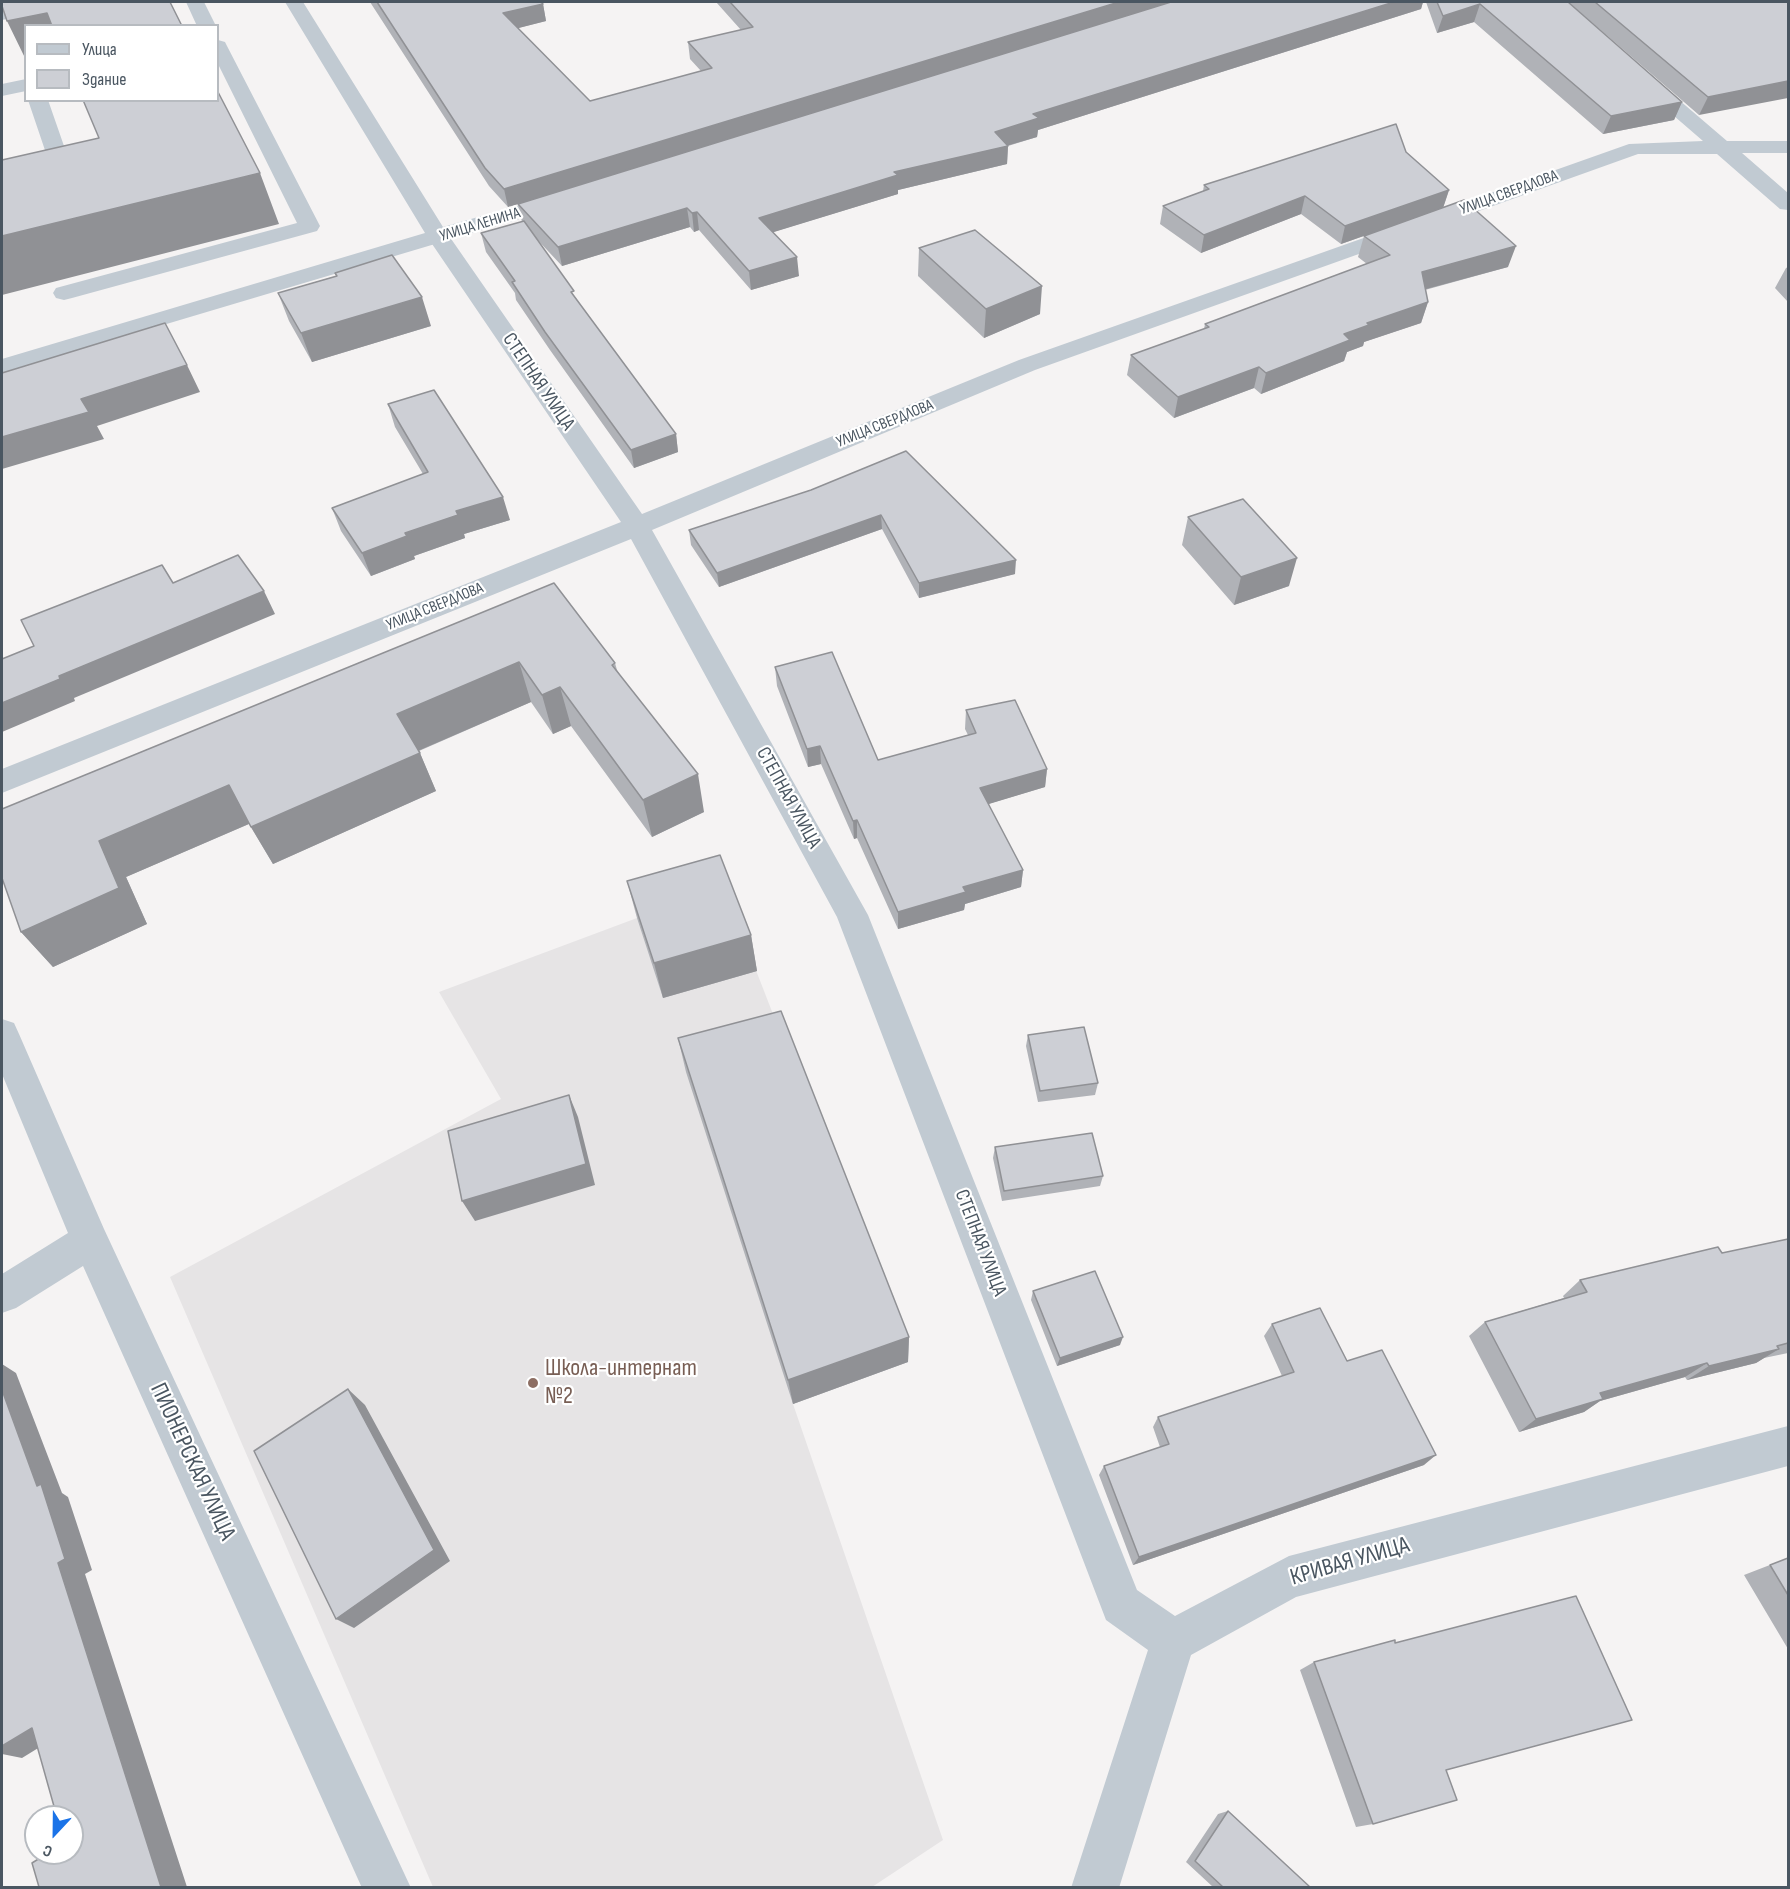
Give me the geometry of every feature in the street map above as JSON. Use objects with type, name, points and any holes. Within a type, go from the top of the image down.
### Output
[{"type":"street","points":[[2,15],[62,2]]},
{"type":"street","points":[[195,2],[206,24]]},
{"type":"street","name":"СТЕПНАЯ УЛИЦА","points":[[294,2],[439,238],[637,526],[852,915],[1121,1605],[1173,1641]]},
{"type":"street","points":[[64,292],[309,226],[219,48]]},
{"type":"street","points":[[1633,71],[1788,204]]},
{"type":"street","points":[[2,90],[24,85]]},
{"type":"street","points":[[2,183],[62,169],[39,102]]},
{"type":"street","name":"УЛИЦА СВЕРДЛОВА","points":[[2,781],[637,526],[1027,365],[1636,148],[1788,147]]},
{"type":"street","name":"УЛИЦА ЛЕНИНА","points":[[2,366],[439,238],[586,192]]},
{"type":"street","name":"ПИОНЕРСКАЯ УЛИЦА","points":[[2,1034],[90,1240],[387,1887]]},
{"type":"street","points":[[2,1294],[90,1240]]},
{"type":"street","name":"КРИВАЯ УЛИЦА","points":[[1173,1641],[1288,1576],[1788,1446]]},
{"type":"street","points":[[1095,1887],[1173,1641]]},
{"type":"shaded area","name":"Школа-интернат №2","points":[[726,893],[908,1362],[793,1404],[943,1840],[872,1887],[433,1887],[170,1277],[501,1099],[439,992],[637,918]]},
{"type":"building","points":[[2,2],[170,2],[181,24],[51,24],[47,13],[7,21]]},
{"type":"building","points":[[377,2],[541,2],[543,4],[503,13],[590,101],[712,68],[688,42],[753,27],[730,2],[1119,2],[504,189],[485,168]]},
{"type":"building","points":[[1171,2],[1394,2],[1033,114],[1039,118],[995,132],[1008,146],[894,172],[898,175],[759,218],[797,257],[749,271],[697,212],[692,213],[687,208],[558,247],[518,204]]},
{"type":"building","points":[[1437,2],[1568,2],[1682,102],[1611,116],[1480,4],[1443,16]]},
{"type":"building","points":[[1595,2],[1788,2],[1788,81],[1708,97]]},
{"type":"building","points":[[219,94],[260,173],[2,236],[2,160],[99,138],[84,102],[219,102]]},
{"type":"building","points":[[1396,124],[1406,152],[1449,190],[1345,226],[1305,196],[1204,235],[1163,206],[1209,189],[1204,185]]},
{"type":"building","points":[[1464,200],[1516,246],[1422,272],[1428,302],[1367,323],[1369,325],[1344,334],[1350,340],[1266,373],[1259,367],[1178,397],[1131,355],[1209,327],[1205,324],[1390,255],[1364,236]]},
{"type":"building","points":[[524,221],[574,291],[571,292],[676,434],[631,450],[545,332],[512,282],[515,281],[481,233]]},
{"type":"building","points":[[975,230],[1042,286],[986,309],[919,248]]},
{"type":"building","points":[[392,255],[422,297],[301,333],[278,293],[337,276],[335,273]]},
{"type":"building","points":[[165,323],[187,365],[81,399],[89,412],[2,437],[2,373]]},
{"type":"building","points":[[434,390],[503,497],[456,511],[458,515],[405,533],[407,536],[362,553],[332,508],[428,472],[388,404]]},
{"type":"building","points":[[906,451],[1016,560],[919,583],[881,515],[717,573],[689,530],[811,490]]},
{"type":"building","points":[[1243,499],[1297,558],[1241,577],[1188,517]]},
{"type":"building","points":[[238,555],[264,591],[59,676],[60,679],[2,703],[2,659],[34,646],[21,620],[162,565],[173,583]]},
{"type":"building","points":[[554,583],[615,663],[612,665],[698,774],[643,800],[560,687],[542,695],[519,662],[397,714],[420,753],[251,827],[229,785],[99,841],[119,888],[21,932],[2,878],[2,809]]},
{"type":"building","points":[[832,652],[878,760],[976,733],[966,710],[1015,700],[1047,769],[980,788],[1023,870],[963,887],[966,892],[898,912],[857,820],[853,821],[820,746],[807,749],[775,667]]},
{"type":"building","points":[[720,855],[751,935],[654,963],[627,881]]},
{"type":"building","points":[[781,1011],[909,1337],[788,1380],[678,1038]]},
{"type":"building","points":[[1084,1027],[1098,1083],[1040,1091],[1028,1035]]},
{"type":"building","points":[[569,1095],[586,1164],[462,1201],[448,1131]]},
{"type":"building","points":[[1092,1133],[1103,1176],[1004,1191],[995,1147]]},
{"type":"building","points":[[1788,1239],[1788,1343],[1777,1346],[1779,1349],[1709,1366],[1707,1363],[1600,1393],[1603,1399],[1536,1419],[1485,1322],[1587,1292],[1580,1280],[1718,1247],[1722,1253]]},
{"type":"building","points":[[1095,1271],[1123,1337],[1060,1358],[1033,1291]]},
{"type":"building","points":[[1320,1308],[1347,1361],[1382,1350],[1436,1455],[1139,1557],[1104,1466],[1169,1444],[1158,1417],[1294,1372],[1272,1324]]},
{"type":"building","points":[[348,1389],[434,1550],[336,1619],[254,1451]]},
{"type":"building","points":[[2,1390],[37,1486],[41,1484],[65,1559],[58,1563],[161,1887],[39,1887],[33,1865],[84,1865],[84,1805],[54,1805],[32,1728],[2,1746]]},
{"type":"building","points":[[1788,1558],[1788,1595],[1770,1565]]},
{"type":"building","points":[[1576,1596],[1632,1720],[1446,1770],[1457,1800],[1373,1824],[1314,1662]]},
{"type":"building","points":[[1228,1811],[1310,1887],[1223,1887],[1195,1861]]},
{"type":"place","name":"Школа-интернат №2","points":[[533,1383]]}]
